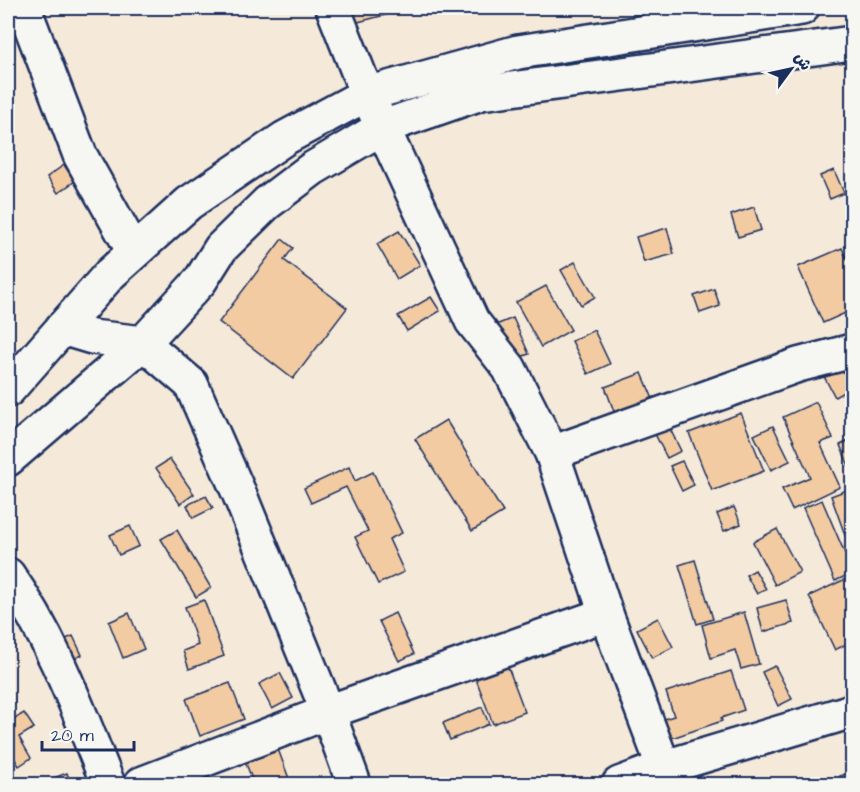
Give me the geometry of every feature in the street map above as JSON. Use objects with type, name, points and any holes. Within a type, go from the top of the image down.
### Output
[{"type":"street","points":[[24,8],[80,155],[134,252]]},
{"type":"street","points":[[333,8],[367,94],[472,321],[509,368],[552,453],[606,614],[666,776]]},
{"type":"street","points":[[8,390],[62,328],[134,252],[189,203],[232,171],[285,138],[367,94],[518,52],[664,19],[802,8]]},
{"type":"street","points":[[8,459],[143,343],[200,281],[221,248],[267,203],[312,169],[383,127],[481,93],[852,43]]},
{"type":"street","points":[[62,328],[92,337],[143,343],[191,384],[239,494],[328,712],[354,784]]},
{"type":"street","points":[[552,453],[798,365],[852,351]]},
{"type":"street","points":[[8,576],[32,610],[65,678],[108,784]]},
{"type":"street","points":[[141,784],[328,712],[606,614]]},
{"type":"street","points":[[620,784],[666,776],[852,711]]},
{"type":"building","points":[[349,8],[387,8],[389,14],[354,23]]},
{"type":"building","points":[[64,165],[75,181],[58,193],[47,177]]},
{"type":"building","points":[[834,170],[844,193],[830,199],[820,176]]},
{"type":"building","points":[[754,207],[761,230],[738,237],[731,215]]},
{"type":"building","points":[[667,228],[674,254],[644,262],[636,237]]},
{"type":"building","points":[[399,231],[420,265],[397,279],[377,244]]},
{"type":"building","points":[[282,239],[293,248],[284,260],[347,308],[293,379],[219,322]]},
{"type":"building","points":[[842,248],[852,271],[852,310],[823,323],[798,267]]},
{"type":"building","points":[[575,262],[595,297],[581,305],[561,270]]},
{"type":"building","points":[[546,286],[571,330],[541,347],[516,302]]},
{"type":"building","points":[[714,289],[720,306],[700,313],[694,296]]},
{"type":"building","points":[[431,297],[440,311],[407,331],[398,316]]},
{"type":"building","points":[[513,318],[529,354],[512,360],[496,325]]},
{"type":"building","points":[[594,330],[610,364],[588,374],[572,341]]},
{"type":"building","points":[[838,360],[852,387],[835,397],[820,369]]},
{"type":"building","points":[[642,373],[653,399],[615,414],[605,387]]},
{"type":"building","points":[[816,402],[833,438],[820,443],[840,487],[792,510],[782,489],[810,477],[783,417]]},
{"type":"building","points":[[741,413],[764,471],[712,491],[689,433]]},
{"type":"building","points":[[665,419],[681,451],[667,458],[651,426]]},
{"type":"building","points":[[446,420],[503,512],[472,531],[415,439]]},
{"type":"building","points":[[773,426],[790,461],[771,470],[754,435]]},
{"type":"building","points":[[852,439],[852,473],[840,445]]},
{"type":"building","points":[[170,459],[194,494],[180,504],[156,468]]},
{"type":"building","points":[[682,461],[694,485],[682,491],[670,466]]},
{"type":"building","points":[[349,467],[355,481],[373,472],[402,533],[389,539],[404,572],[378,584],[355,537],[368,531],[346,487],[311,503],[304,488]]},
{"type":"building","points":[[852,488],[852,532],[845,535],[831,496]]},
{"type":"building","points":[[206,496],[213,508],[193,518],[187,505]]},
{"type":"building","points":[[822,500],[852,570],[852,573],[835,581],[803,508]]},
{"type":"building","points":[[734,507],[741,524],[724,531],[717,514]]},
{"type":"building","points":[[130,526],[139,546],[119,555],[110,535]]},
{"type":"building","points":[[777,529],[800,572],[775,585],[753,542]]},
{"type":"building","points":[[177,530],[211,588],[196,597],[161,539]]},
{"type":"building","points":[[695,560],[713,619],[697,624],[679,565]]},
{"type":"building","points":[[755,570],[766,589],[757,594],[746,575]]},
{"type":"building","points":[[852,576],[852,641],[835,650],[809,596]]},
{"type":"building","points":[[204,600],[224,656],[189,669],[183,651],[198,645],[185,607]]},
{"type":"building","points":[[786,600],[793,623],[763,632],[757,608]]},
{"type":"building","points":[[744,612],[759,664],[741,669],[735,650],[711,658],[702,625]]},
{"type":"building","points":[[129,613],[144,649],[123,658],[109,622]]},
{"type":"building","points":[[395,613],[414,654],[399,661],[379,621]]},
{"type":"building","points":[[658,618],[673,647],[652,658],[637,629]]},
{"type":"building","points":[[73,636],[82,655],[68,662],[59,642]]},
{"type":"building","points":[[775,666],[792,699],[778,706],[762,672]]},
{"type":"building","points":[[508,667],[525,712],[493,724],[476,679]]},
{"type":"building","points":[[731,671],[744,710],[721,718],[722,721],[663,741],[658,721],[674,716],[666,692]]},
{"type":"building","points":[[280,673],[293,698],[272,709],[259,684]]},
{"type":"building","points":[[230,683],[244,719],[200,736],[186,699]]},
{"type":"building","points":[[482,707],[489,724],[450,740],[443,723]]},
{"type":"building","points":[[24,713],[34,728],[19,737],[31,758],[19,766],[8,748],[8,714],[11,721]]},
{"type":"building","points":[[272,733],[291,784],[254,784],[239,746]]},
{"type":"building","points":[[852,772],[852,784],[843,784],[840,776]]},
{"type":"building","points":[[67,773],[71,784],[53,784],[51,779]]}]
